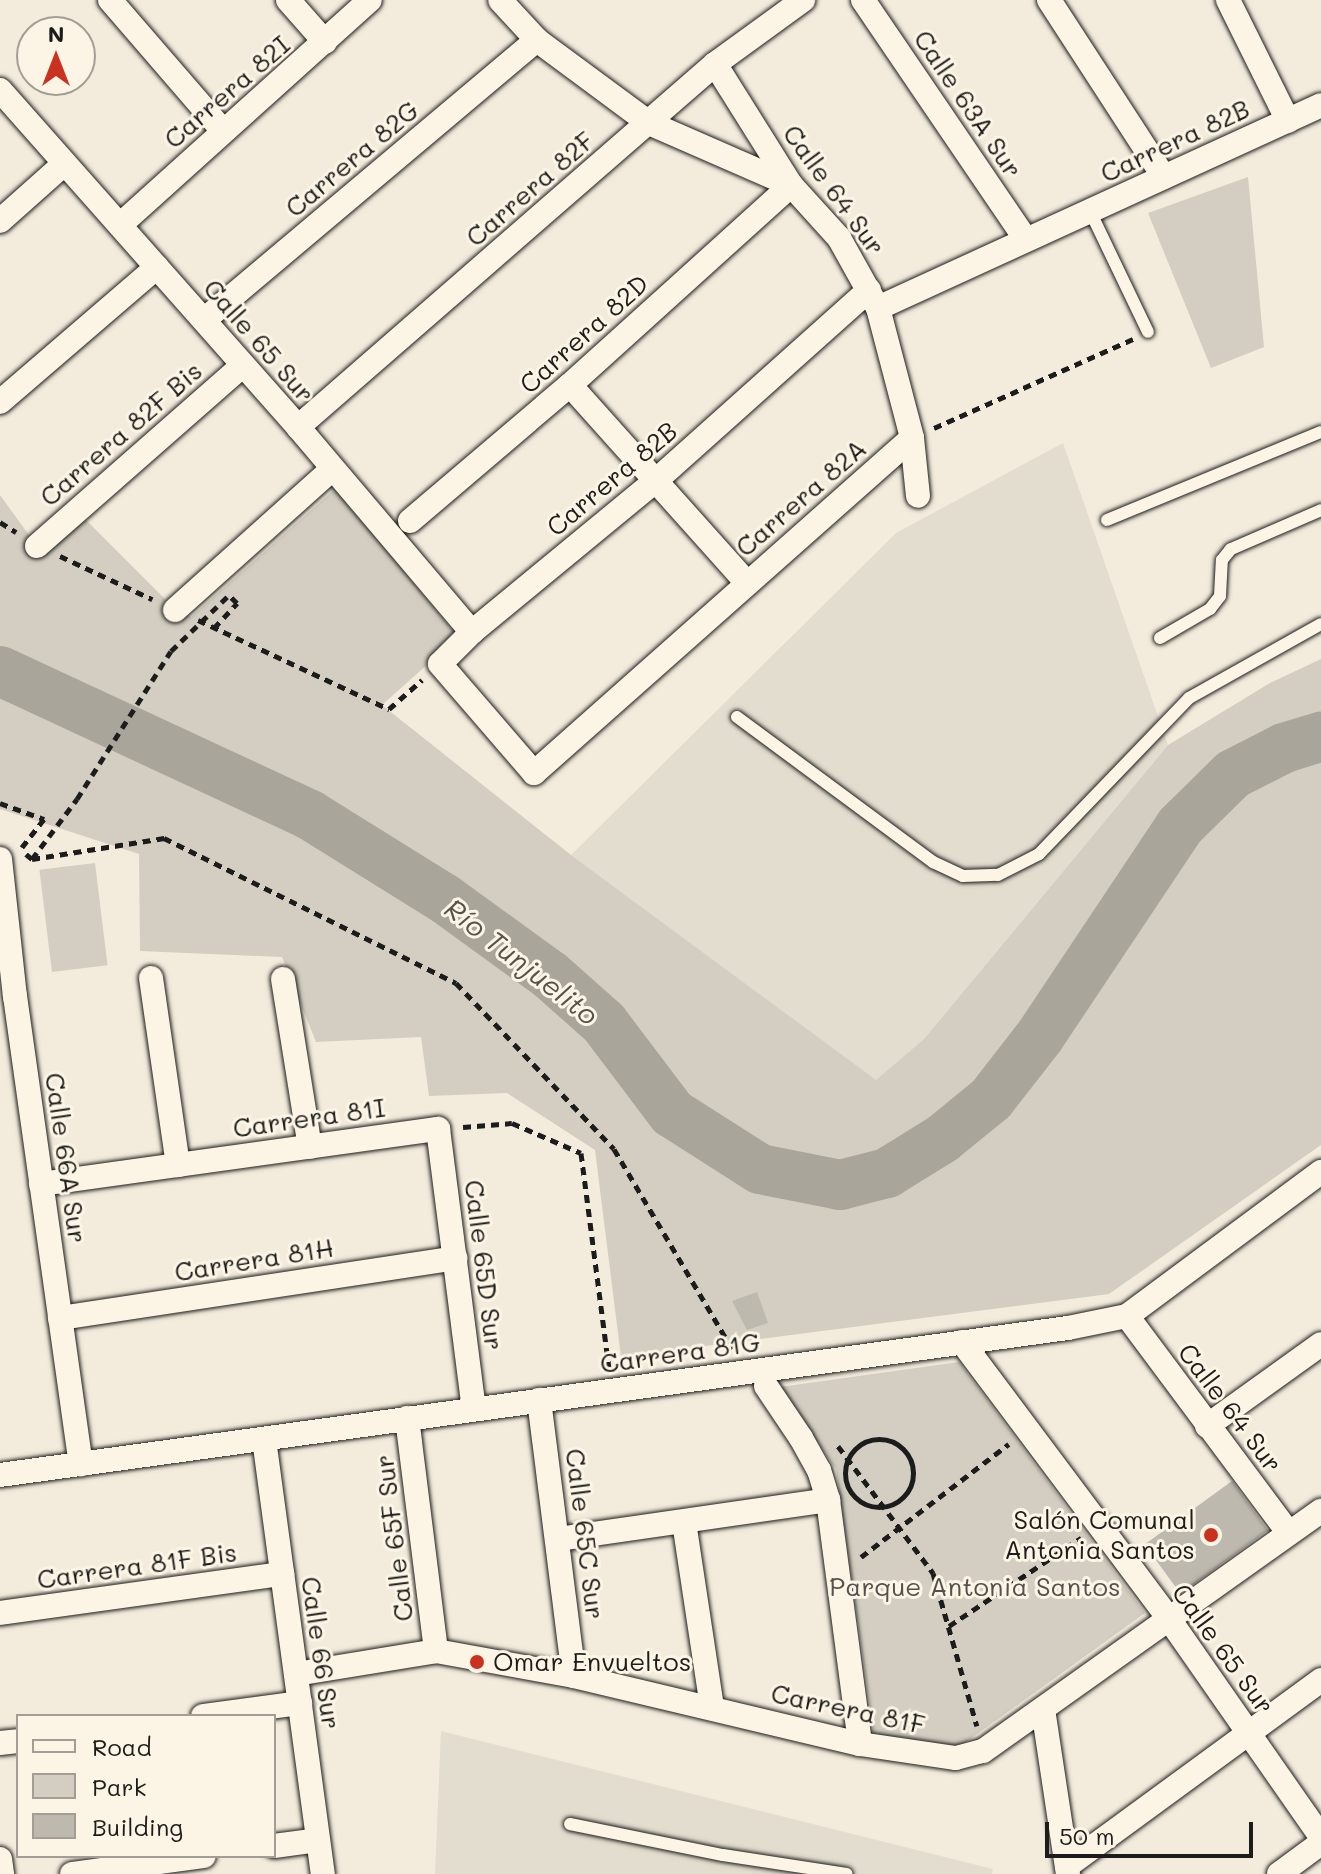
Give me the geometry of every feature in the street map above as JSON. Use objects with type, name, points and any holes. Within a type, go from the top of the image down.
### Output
[{"type":"street","points":[[110,0],[223,131]]},
{"type":"street","points":[[288,0],[325,42]]},
{"type":"street","name":"Carrera 82I","points":[[120,225],[370,0]]},
{"type":"street","points":[[500,0],[537,40],[649,123],[791,185]]},
{"type":"street","name":"Carrera 82F","points":[[298,427],[715,64],[803,0]]},
{"type":"street","name":"Calle 63A Sur","points":[[863,0],[1026,240]]},
{"type":"street","points":[[1049,0],[1164,177]]},
{"type":"street","points":[[1228,0],[1288,121]]},
{"type":"street","name":"Carrera 82G","points":[[204,320],[537,40]]},
{"type":"street","name":"Calle 64 Sur","points":[[715,64],[791,185],[839,238],[873,299],[912,438],[918,496]]},
{"type":"street","name":"Calle 65 Sur","points":[[0,90],[298,427],[472,632]]},
{"type":"street","name":"Carrera 82B","points":[[440,664],[472,632],[873,299],[1026,240],[1321,105]]},
{"type":"street","points":[[0,221],[64,164]]},
{"type":"street","name":"Carrera 82D","points":[[410,521],[570,385],[791,185]]},
{"type":"street","points":[[0,402],[157,267]]},
{"type":"street","name":"Carrera 82F Bis","points":[[37,546],[243,365]]},
{"type":"street","points":[[570,385],[747,583]]},
{"type":"street","name":"Carrera 82A","points":[[440,664],[534,773],[912,438]]},
{"type":"street","points":[[175,610],[332,469]]},
{"type":"street","name":"Calle 66A Sur","points":[[0,859],[7,997],[41,1184],[81,1464]]},
{"type":"street","points":[[151,978],[178,1165]]},
{"type":"street","points":[[283,979],[310,1147]]},
{"type":"street","name":"Carrera 81I","points":[[41,1184],[438,1129]]},
{"type":"street","name":"Calle 65D Sur","points":[[438,1129],[474,1409]]},
{"type":"street","name":"Carrera 81G","points":[[0,1475],[611,1390],[756,1379],[1127,1316],[1321,1172]]},
{"type":"street","name":"Carrera 81H","points":[[60,1318],[455,1258]]},
{"type":"street","name":"Calle 64 Sur","points":[[1127,1316],[1289,1533]]},
{"type":"street","name":"Calle 65 Sur","points":[[962,1342],[1169,1619],[1321,1840]]},
{"type":"street","points":[[1207,1426],[1321,1344]]},
{"type":"street","points":[[756,1379],[807,1449],[819,1470],[828,1500],[860,1744]]},
{"type":"street","name":"Calle 65C Sur","points":[[539,1400],[574,1676]]},
{"type":"street","name":"Calle 65F Sur","points":[[407,1418],[436,1651]]},
{"type":"street","name":"Calle 66 Sur","points":[[264,1439],[323,1874]]},
{"type":"street","points":[[559,1539],[828,1500]]},
{"type":"street","name":"Carrera 81F","points":[[296,1674],[436,1651],[574,1676],[860,1744],[956,1758],[983,1751],[1321,1511]]},
{"type":"street","points":[[684,1522],[712,1708]]},
{"type":"street","name":"Carrera 81F Bis","points":[[0,1613],[282,1574]]},
{"type":"street","points":[[1043,1709],[1068,1870],[1321,1680]]},
{"type":"street","points":[[218,1714],[300,1703]]},
{"type":"street","points":[[276,1846],[318,1840]]},
{"type":"street","points":[[1279,1874],[1321,1840]]},
{"type":"street","points":[[72,1874],[156,1868],[196,1858]]},
{"type":"street","points":[[0,1859],[2,1874]]},
{"type":"lane","points":[[1090,211],[1148,332]]},
{"type":"lane","points":[[1107,520],[1321,432]]},
{"type":"lane","points":[[1160,638],[1210,609],[1220,596],[1222,560],[1231,549],[1321,510]]},
{"type":"lane","points":[[737,717],[933,862],[963,876],[998,875],[1022,866],[1039,854],[1189,698],[1321,624]]},
{"type":"lane","points":[[570,1824],[723,1855],[847,1874]]},
{"type":"path","points":[[912,438],[1148,332]]},
{"type":"path","points":[[32,859],[77,799],[171,651],[229,595],[237,603],[214,628]]},
{"type":"path","points":[[389,709],[440,664]]},
{"type":"path","points":[[0,803],[44,819],[20,849],[32,859],[164,838],[456,983],[614,1149],[756,1379]]},
{"type":"path","points":[[438,1129],[512,1123],[581,1153],[611,1390]]},
{"type":"path","points":[[838,1574],[1029,1429]]},
{"type":"path","points":[[829,1435],[933,1573],[983,1751]]},
{"type":"path","points":[[876,1439],[898,1445],[912,1463],[911,1486],[905,1496],[884,1507],[866,1505],[851,1494],[844,1476],[848,1458],[864,1442],[876,1439]]},
{"type":"path","points":[[949,1626],[1098,1527]]},
{"type":"shaded area","points":[[1063,443],[1168,745],[924,1039],[876,1081],[571,855],[896,533]]},
{"type":"shaded area","points":[[441,1731],[993,1869],[992,1874],[435,1874]]},
{"type":"green space","points":[[1248,177],[1264,347],[1211,368],[1148,213]]},
{"type":"green space","points":[[336,488],[458,637],[382,705],[571,855],[876,1080],[924,1039],[1168,745],[1270,683],[1321,659],[1321,1145],[1109,1294],[621,1357],[595,1150],[507,1093],[429,1096],[421,1037],[316,1042],[282,957],[140,951],[139,854],[0,809],[0,495],[37,546],[77,511],[175,609],[191,617]]},
{"type":"green space","points":[[95,863],[108,965],[52,972],[39,870]]},
{"type":"green space","name":"Parque Antonia Santos","points":[[959,1362],[1145,1613],[959,1747],[874,1734],[836,1469],[780,1387]]},
{"type":"building","points":[[757,1292],[768,1323],[747,1330],[732,1301]]},
{"type":"building","name":"Salón Comunal Antonia Santos","points":[[1232,1481],[1268,1530],[1180,1594],[1145,1544]]},
{"type":"waterway","name":"Río Tunjuelito","points":[[0,671],[310,815],[445,899],[550,975],[604,1023],[672,1113],[760,1169],[840,1185],[887,1173],[942,1139],[991,1099],[1040,1036],[1180,826],[1233,774],[1284,748],[1321,737]]},
{"type":"place","name":"Salón Comunal Antonia Santos","points":[[1211,1535]]},
{"type":"place","name":"Omar Envueltos","points":[[477,1662]]}]
